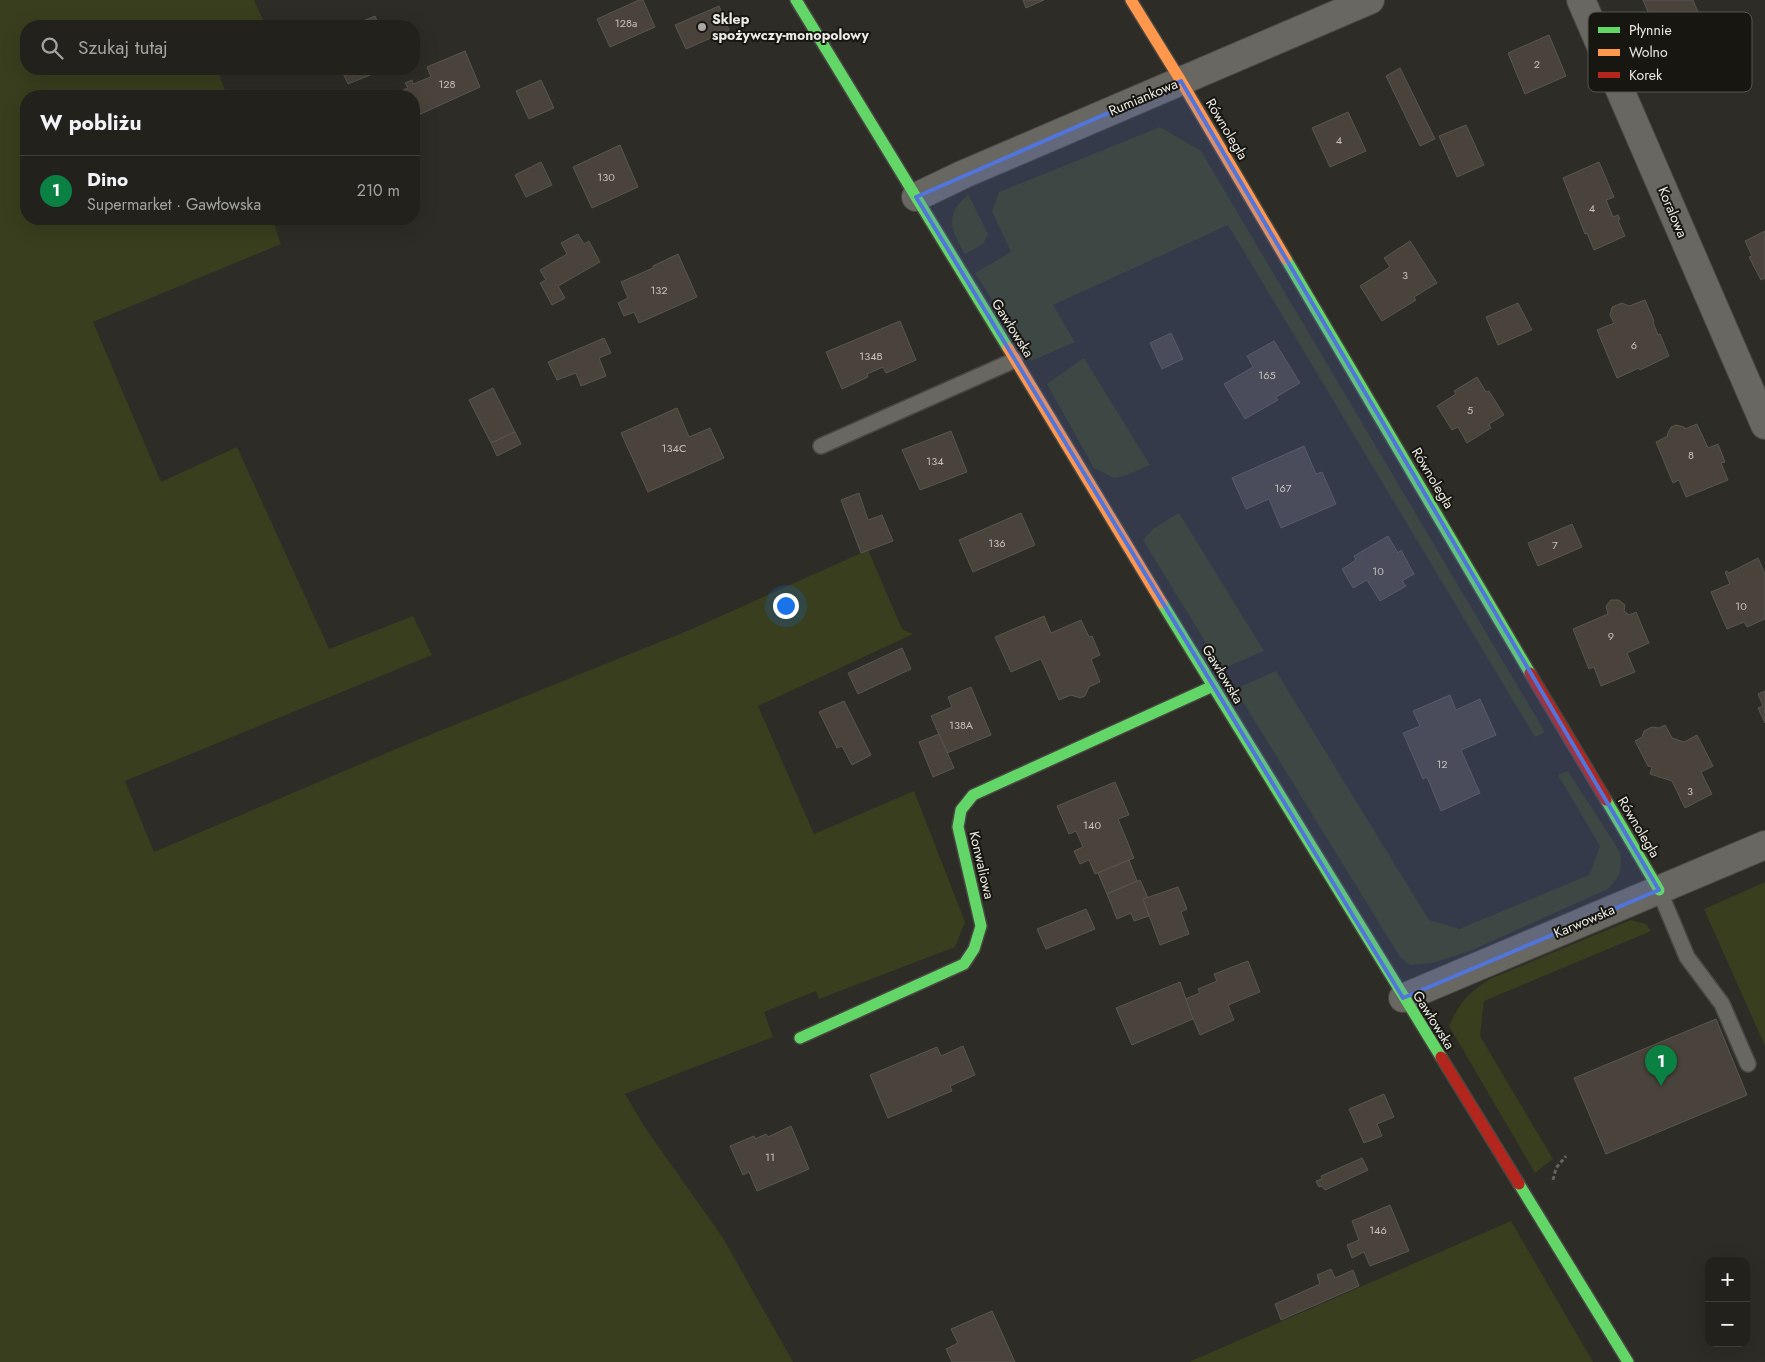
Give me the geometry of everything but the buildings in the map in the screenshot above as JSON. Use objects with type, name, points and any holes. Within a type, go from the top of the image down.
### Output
[{"type":"street","name":"Gawłowska","points":[[796,0],[1403,998],[1628,1362]]},
{"type":"street","name":"Równoległa","points":[[1131,0],[1181,81],[1659,890]]},
{"type":"street","name":"Rumiankowa","points":[[916,197],[964,174],[1370,0]]},
{"type":"street","name":"Koralowa","points":[[1581,0],[1588,15]]},
{"type":"street","name":"Koralowa","points":[[1624,92],[1755,371],[1765,425]]},
{"type":"street","name":"Konwaliowa","points":[[800,1038],[964,964],[974,949],[981,926],[958,827],[961,810],[973,795],[1213,686]]},
{"type":"street","name":"Karwowska","points":[[1403,998],[1765,845]]},
{"type":"lane","points":[[821,446],[1015,360]]},
{"type":"lane","points":[[1659,890],[1687,957],[1722,1004],[1748,1064]]},
{"type":"path","points":[[1552,1183],[1556,1168],[1566,1156]]},
{"type":"highlighted area","points":[[1181,81],[1659,890],[1403,998],[916,197]]},
{"type":"green space","points":[[0,0],[254,0],[263,20],[20,20],[20,75],[219,75],[225,90],[20,90],[20,225],[274,225],[281,244],[93,322],[161,482],[237,447],[329,649],[413,616],[432,655],[125,781],[154,852],[417,740],[692,629],[868,550],[902,629],[913,634],[758,706],[814,834],[914,791],[965,922],[955,947],[819,999],[816,991],[764,1012],[773,1037],[625,1094],[646,1129],[723,1238],[793,1362],[0,1362]]},
{"type":"green space","points":[[1160,127],[1201,151],[1545,732],[1535,737],[1228,225],[1053,305],[1075,342],[1031,361],[975,273],[1011,252],[992,211],[999,192]]},
{"type":"green space","points":[[968,194],[988,234],[983,244],[965,254],[954,233],[952,221],[956,208]]},
{"type":"green space","points":[[1084,358],[1150,465],[1127,475],[1114,478],[1094,468],[1047,384]]},
{"type":"green space","points":[[1179,513],[1264,651],[1222,669],[1143,540],[1153,529]]},
{"type":"green space","points":[[1276,671],[1429,920],[1459,929],[1589,875],[1600,846],[1558,775],[1568,771],[1620,852],[1621,869],[1616,880],[1608,889],[1470,951],[1432,963],[1410,965],[1400,957],[1235,689]]},
{"type":"green space","points":[[1765,882],[1765,1046],[1704,909]]},
{"type":"green space","points":[[1631,920],[1646,924],[1651,931],[1484,1001],[1480,1036],[1553,1159],[1535,1173],[1449,1026],[1465,999],[1490,979]]},
{"type":"green space","points":[[1511,1221],[1593,1362],[1189,1362]]},
{"type":"traffic: fast","points":[[796,0],[1008,348]]},
{"type":"traffic: fast","points":[[1286,259],[1530,673]]},
{"type":"traffic: fast","points":[[1162,603],[1441,1057]]},
{"type":"traffic: fast","points":[[800,1038],[964,964],[974,949],[981,926],[958,827],[961,810],[973,795],[1213,686]]},
{"type":"traffic: fast","points":[[1606,800],[1659,890]]},
{"type":"traffic: fast","points":[[1519,1184],[1628,1362]]},
{"type":"traffic: slow","points":[[1131,0],[1286,259]]},
{"type":"traffic: slow","points":[[1008,348],[1162,603]]},
{"type":"traffic: jam","points":[[1530,673],[1606,800]]},
{"type":"traffic: jam","points":[[1441,1057],[1519,1184]]},
{"type":"place","name":"Sklep spożywczy-monopolowy","points":[[702,27]]},
{"type":"place","name":"Dino","points":[[1661,1086]]}]
